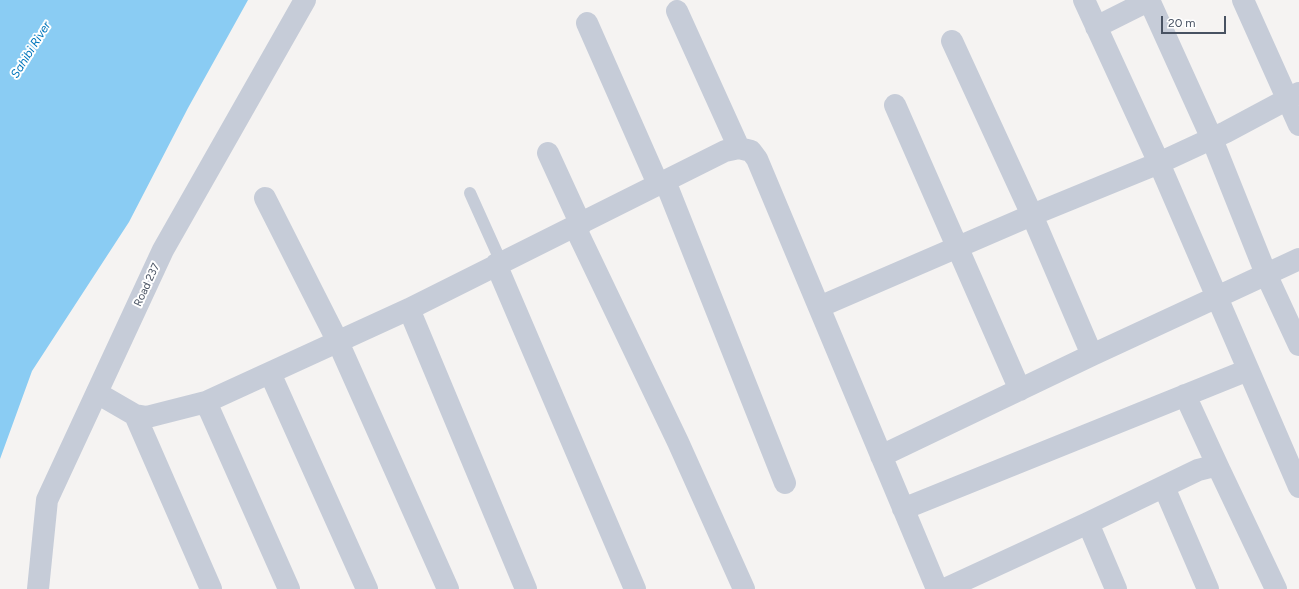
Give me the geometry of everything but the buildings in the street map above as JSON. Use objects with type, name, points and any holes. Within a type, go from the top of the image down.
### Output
[{"type":"street","name":"Road 237","points":[[38,589],[47,500],[163,250],[305,0]]},
{"type":"street","points":[[1084,0],[1159,163],[1216,298],[1299,486]]},
{"type":"street","points":[[1096,27],[1149,0],[1212,139],[1266,274],[1299,345]]},
{"type":"street","points":[[1243,0],[1293,95],[1299,125]]},
{"type":"street","points":[[677,11],[739,148]]},
{"type":"street","points":[[587,23],[661,183],[785,483]]},
{"type":"street","points":[[952,41],[1032,215],[1092,355]]},
{"type":"street","points":[[819,307],[1032,215],[1159,163],[1212,139],[1293,95]]},
{"type":"street","points":[[895,105],[1020,390]]},
{"type":"street","points":[[97,393],[135,415],[147,417],[206,402],[409,309],[498,263],[578,226],[661,183],[725,152],[739,148],[751,151],[757,160],[936,589]]},
{"type":"street","points":[[548,153],[578,226],[744,589]]},
{"type":"street","points":[[265,198],[338,342],[448,589]]},
{"type":"street","points":[[881,456],[1092,355],[1299,259]]},
{"type":"street","points":[[498,263],[635,589]]},
{"type":"street","points":[[409,309],[526,589]]},
{"type":"street","points":[[903,509],[1248,370]]},
{"type":"street","points":[[270,373],[367,589]]},
{"type":"street","points":[[1185,395],[1276,589]]},
{"type":"street","points":[[206,402],[289,589]]},
{"type":"street","points":[[135,415],[211,589]]},
{"type":"street","points":[[945,589],[1206,467],[1214,466],[1220,471]]},
{"type":"street","points":[[1164,487],[1208,589]]},
{"type":"street","points":[[1088,523],[1116,589]]},
{"type":"lane","points":[[470,193],[498,263]]},
{"type":"water","name":"Sahibi River","points":[[0,0],[248,0],[188,108],[129,222],[32,371],[0,459]]}]
